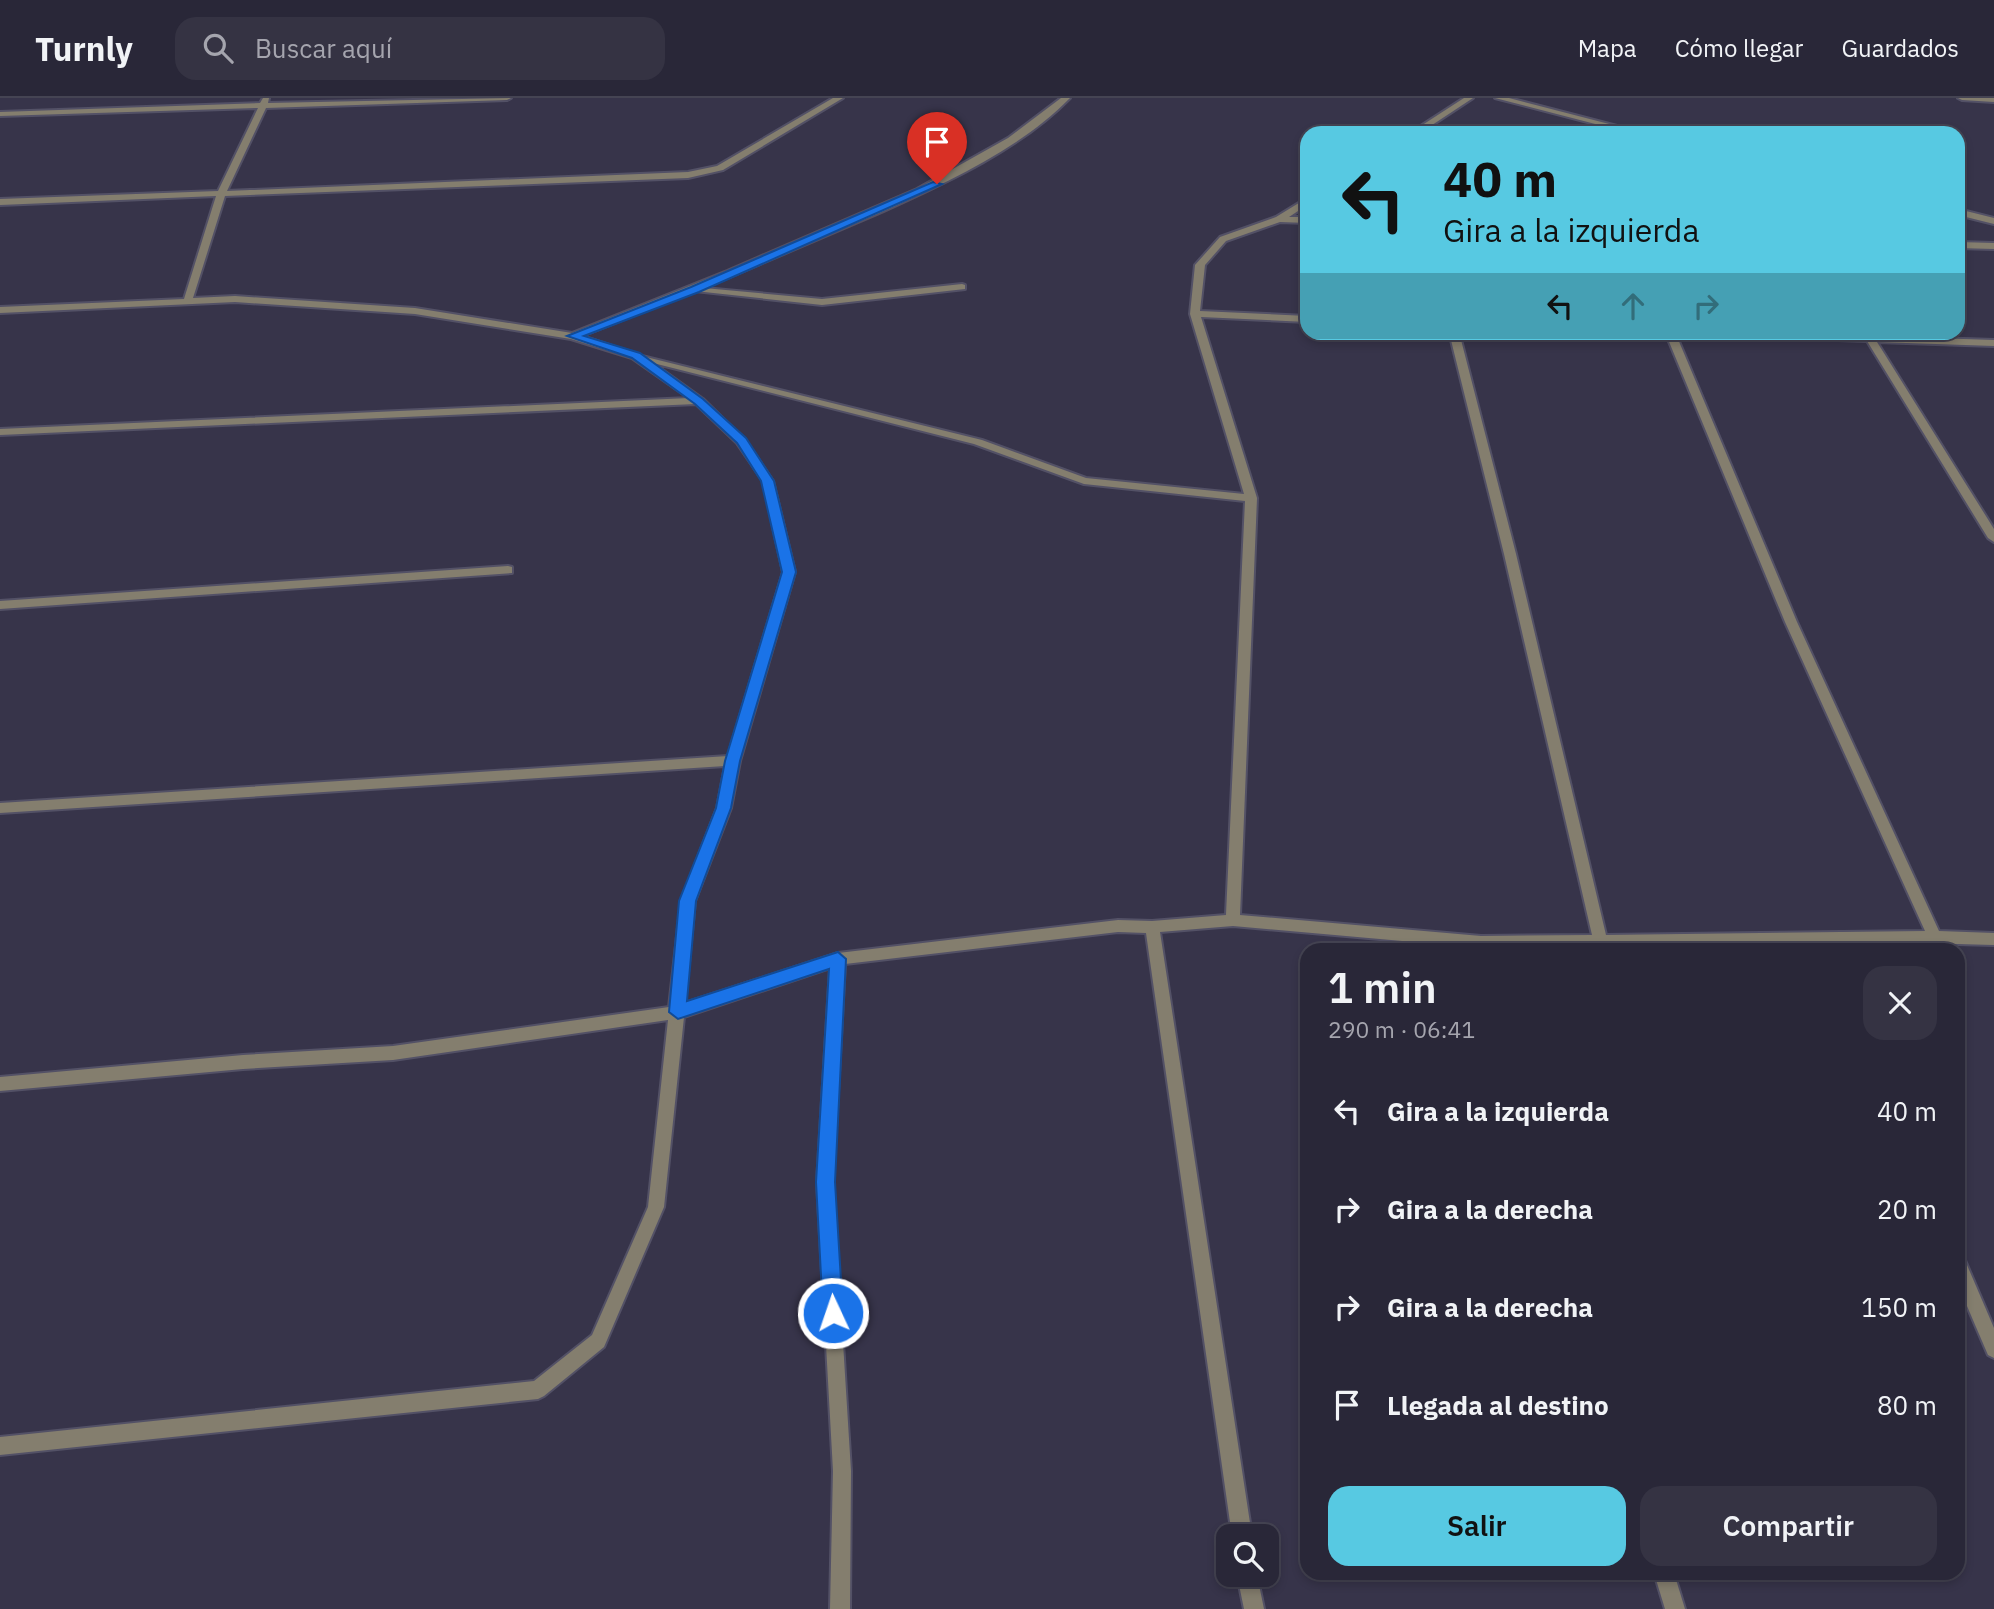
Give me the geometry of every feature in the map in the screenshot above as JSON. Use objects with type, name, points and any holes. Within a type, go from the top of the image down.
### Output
[{"type":"street","points":[[0,114],[265,101],[507,98]]},
{"type":"street","points":[[0,202],[222,191],[688,175],[720,168],[839,98]]},
{"type":"street","points":[[573,336],[695,290],[937,184],[1034,127],[1066,98]]},
{"type":"street","points":[[1425,126],[1469,98]]},
{"type":"street","points":[[1499,98],[1612,126]]},
{"type":"street","points":[[1962,98],[1994,100]]},
{"type":"street","points":[[188,300],[222,191],[265,101]]},
{"type":"street","points":[[1233,920],[1251,499],[1195,314],[1200,265],[1223,239],[1279,219],[1300,206]]},
{"type":"street","points":[[1965,214],[1994,220]]},
{"type":"street","points":[[1279,219],[1300,220]]},
{"type":"street","points":[[1965,245],[1994,246]]},
{"type":"street","points":[[695,290],[822,302],[962,287]]},
{"type":"street","points":[[0,310],[235,299],[415,311],[573,336],[636,356],[978,442],[1084,481],[1251,499]]},
{"type":"street","points":[[1195,314],[1300,319]]},
{"type":"street","points":[[1456,340],[1510,554],[1601,943]]},
{"type":"street","points":[[1673,340],[1791,622],[1935,938]]},
{"type":"street","points":[[1870,340],[1994,538]]},
{"type":"street","points":[[1946,340],[1994,343]]},
{"type":"street","points":[[0,1446],[538,1390],[598,1341],[656,1207],[688,901],[723,808],[733,761],[789,572],[768,481],[741,441],[699,401],[636,356]]},
{"type":"street","points":[[682,389],[708,373]]},
{"type":"street","points":[[0,432],[699,401]]},
{"type":"street","points":[[0,606],[508,570]]},
{"type":"street","points":[[0,808],[733,761]]},
{"type":"street","points":[[0,1084],[393,1053],[678,1012],[838,959],[1118,926],[1153,927],[1233,920],[1453,943]]},
{"type":"street","points":[[1153,927],[1240,1524]]},
{"type":"street","points":[[1843,943],[1883,936],[1994,939]]},
{"type":"street","points":[[838,959],[825,1182],[842,1471],[840,1609]]},
{"type":"street","points":[[1965,1281],[1994,1349]]},
{"type":"street","points":[[1666,1580],[1675,1609]]},
{"type":"street","points":[[1249,1587],[1254,1609]]},
{"type":"route","points":[[833,1313],[825,1182],[838,959],[678,1012],[688,901],[723,808],[733,761],[789,572],[768,481],[741,441],[699,401],[636,356],[573,336],[695,290],[937,184]]}]
